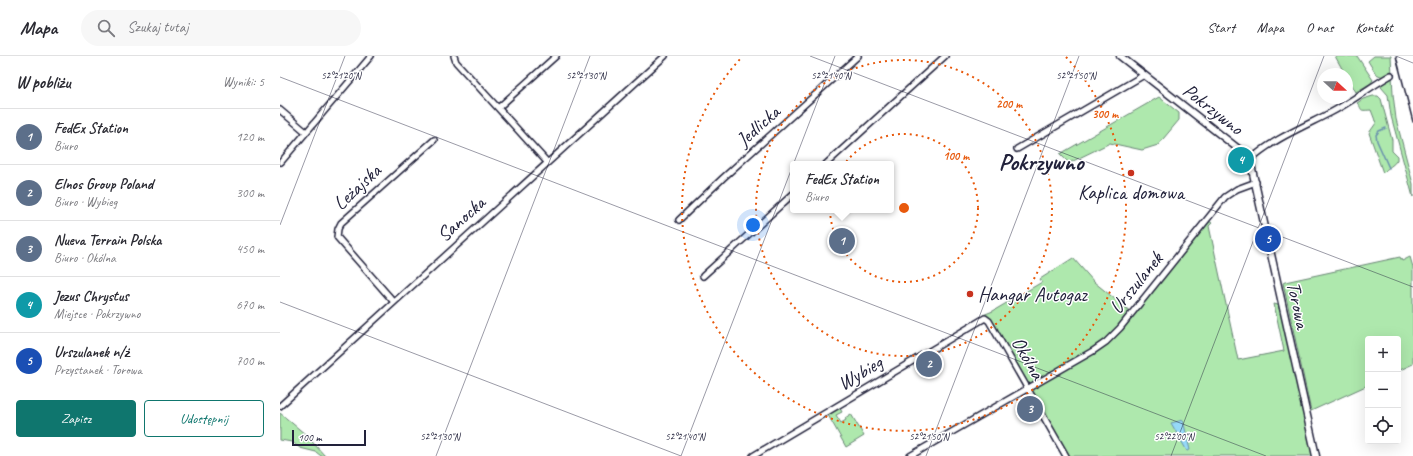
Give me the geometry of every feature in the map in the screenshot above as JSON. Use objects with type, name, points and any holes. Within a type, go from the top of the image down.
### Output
[{"type":"street","points":[[281,162],[371,56]]},
{"type":"street","points":[[454,56],[456,62],[547,162]]},
{"type":"street","points":[[498,108],[556,56]]},
{"type":"street","name":"Sanocka","points":[[280,406],[665,56]]},
{"type":"street","name":"Jedlicka","points":[[679,220],[722,178],[858,56]]},
{"type":"street","points":[[829,161],[945,56]]},
{"type":"street","name":"Pokrzywno","points":[[1120,56],[1245,154],[1250,160],[1256,154],[1282,138],[1349,102],[1391,75]]},
{"type":"street","points":[[1017,149],[1144,75]]},
{"type":"street","points":[[280,110],[306,132]]},
{"type":"street","name":"Leżajska","points":[[394,302],[337,237],[338,229],[341,223],[434,140]]},
{"type":"street","name":"Torowa","points":[[1250,160],[1316,456]]},
{"type":"street","name":"Urszulanek","points":[[910,456],[1092,351],[1112,337],[1226,198],[1237,189],[1256,182]]},
{"type":"street","points":[[703,276],[790,197]]},
{"type":"street","name":"Okólna","points":[[985,318],[989,321],[1066,456]]},
{"type":"street","name":"Wybieg","points":[[753,456],[985,318]]},
{"type":"green space","points":[[1335,56],[1357,56],[1373,80],[1371,83],[1356,92],[1353,87],[1353,68],[1342,68]]},
{"type":"green space","points":[[1374,56],[1391,56],[1396,119],[1413,184],[1413,197],[1391,116],[1388,95],[1381,87],[1384,81],[1383,77],[1376,74],[1368,61]]},
{"type":"green space","points":[[1378,96],[1381,99],[1392,140],[1392,151],[1397,156],[1397,160],[1383,173],[1369,133],[1376,123],[1371,110],[1361,110],[1357,103],[1363,99]]},
{"type":"green space","points":[[1159,97],[1179,113],[1179,120],[1158,145],[1142,150],[1110,143],[1069,163],[1060,154]]},
{"type":"green space","points":[[1209,221],[1212,223],[1209,226],[1238,360],[1284,351],[1274,304],[1278,305],[1313,456],[1067,456],[1031,395],[1033,387],[1099,349],[1165,275]]},
{"type":"green space","points":[[1400,257],[1402,261],[1410,257],[1413,267],[1413,364],[1401,370],[1401,336],[1365,336],[1365,386],[1311,411],[1283,283]]},
{"type":"green space","points":[[1073,258],[1094,282],[1131,312],[1113,333],[1100,344],[1036,381],[1030,383],[1027,382],[988,318],[983,315],[993,311],[1042,282],[1040,279]]},
{"type":"green space","points":[[840,408],[842,412],[836,415],[841,423],[851,414],[864,436],[846,447],[828,415]]},
{"type":"green space","points":[[280,413],[305,434],[325,456],[321,456],[316,452],[300,448],[292,442],[280,440]]},
{"type":"water","points":[[1183,420],[1190,450],[1187,451],[1171,423]]},
{"type":"waterway","points":[[1386,128],[1379,131],[1376,135],[1377,141],[1389,168]]},
{"type":"railway","points":[[1396,56],[1413,122]]},
{"type":"place","name":"Jezus Chrystus","points":[[1241,160]]},
{"type":"place","name":"Kaplica domowa","points":[[1131,173]]},
{"type":"place","name":"Urszulanek n/ż","points":[[1268,239]]},
{"type":"place","name":"FedEx Station","points":[[842,241]]},
{"type":"place","name":"Hangar Autogaz","points":[[970,294]]},
{"type":"place","name":"Elnos Group Poland","points":[[929,364]]},
{"type":"place","name":"Nueva Terrain Polska","points":[[1030,409]]},
{"type":"district","name":"Pokrzywno","points":[[1041,162]]}]
